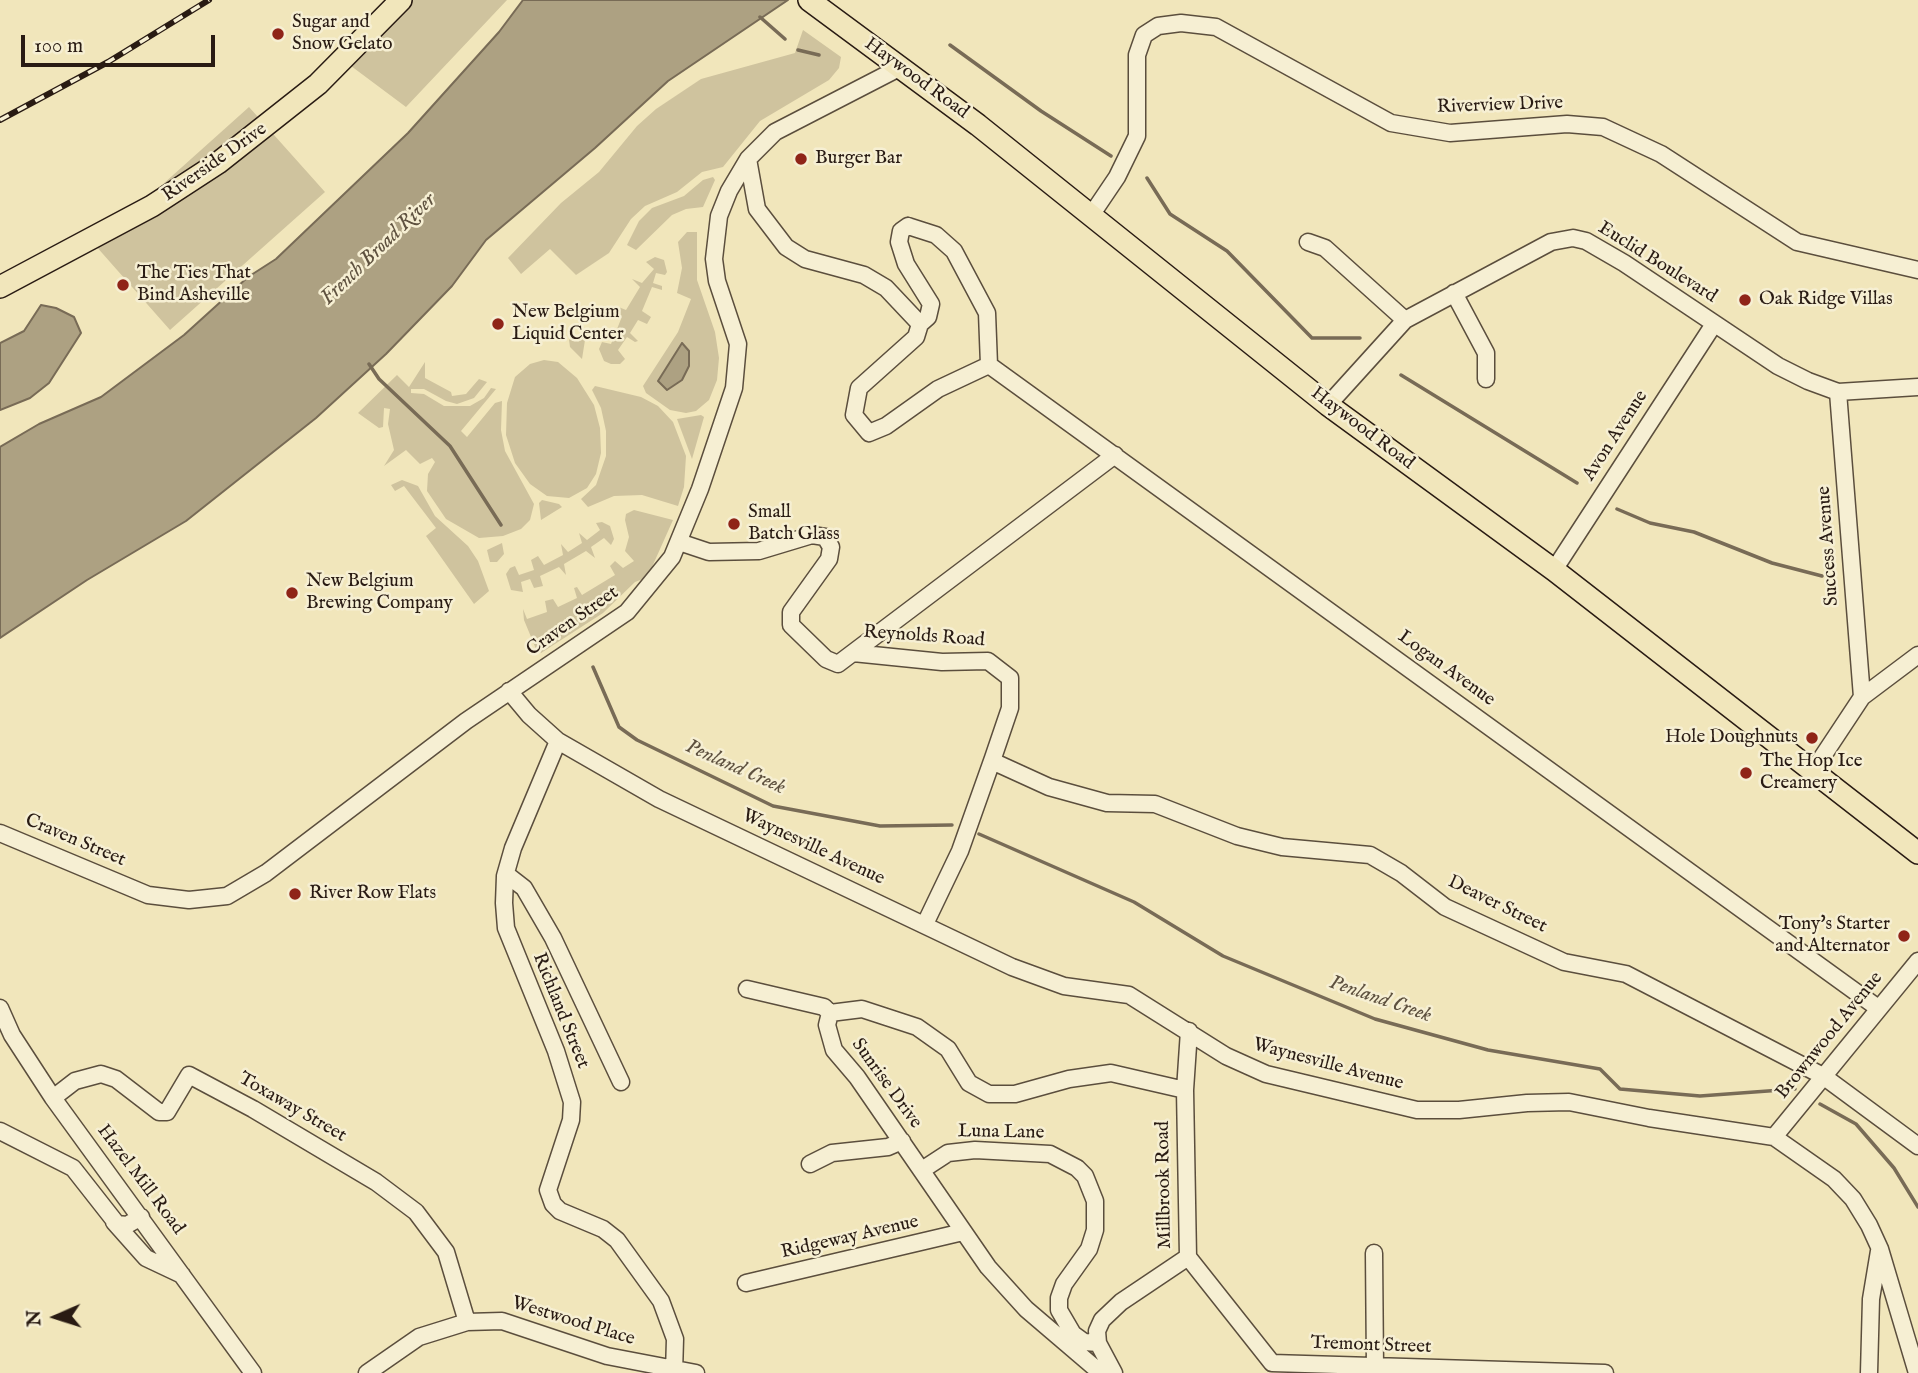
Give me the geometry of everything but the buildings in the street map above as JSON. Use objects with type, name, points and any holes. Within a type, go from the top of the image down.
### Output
[{"type":"main road","name":"Riverside Drive","points":[[0,287],[152,206],[218,163],[318,84],[401,0]]},
{"type":"main road","name":"Haywood Road","points":[[809,0],[1092,214],[1328,405],[1554,570],[1918,853]]},
{"type":"street","name":"Riverview Drive","points":[[1092,214],[1116,177],[1137,136],[1137,55],[1144,34],[1158,26],[1181,23],[1216,27],[1391,123],[1450,133],[1567,124],[1603,127],[1661,154],[1797,242],[1918,270]]},
{"type":"street","name":"Craven Street","points":[[0,833],[148,895],[189,900],[227,895],[266,873],[509,691],[627,612],[661,573],[679,542],[700,489],[738,368],[738,344],[716,281],[714,241],[719,216],[748,159],[775,132],[901,67]]},
{"type":"street","points":[[748,159],[757,209],[786,247],[805,258],[864,275],[886,288],[920,324]]},
{"type":"street","points":[[908,226],[936,235],[954,251],[987,313],[989,365],[938,389],[886,426],[869,433],[854,415],[859,388],[916,337],[920,324],[928,317],[932,304],[906,264],[899,242],[901,231],[908,226]]},
{"type":"street","name":"Euclid Boulevard","points":[[1328,405],[1405,320],[1551,242],[1573,238],[1586,241],[1624,262],[1778,366],[1838,392],[1918,387]]},
{"type":"street","points":[[1308,242],[1325,248],[1405,320]]},
{"type":"street","points":[[1454,293],[1486,354],[1486,379]]},
{"type":"street","name":"Avon Avenue","points":[[1554,570],[1714,324]]},
{"type":"street","name":"Logan Avenue","points":[[989,365],[1878,1008]]},
{"type":"street","name":"Success Avenue","points":[[1838,392],[1862,697]]},
{"type":"street","name":"Reynolds Road","points":[[853,653],[1115,455]]},
{"type":"street","points":[[679,542],[709,552],[759,551],[812,534],[825,537],[831,547],[829,559],[791,612],[791,625],[826,659],[838,664],[853,653]]},
{"type":"street","name":"Reynolds Road","points":[[853,653],[942,662],[988,661],[1010,678],[1010,708],[992,761],[960,851],[925,924]]},
{"type":"street","points":[[1813,771],[1862,697],[1918,654]]},
{"type":"street","name":"Waynesville Avenue","points":[[509,691],[529,715],[558,741],[659,799],[1012,967],[1051,981],[1129,995],[1235,1061],[1266,1074],[1418,1110],[1459,1111],[1527,1103],[1569,1102],[1774,1137],[1834,1179],[1853,1199],[1880,1249],[1917,1373]]},
{"type":"street","name":"Richland Street","points":[[558,741],[513,848],[506,874],[506,928],[556,1051],[572,1102],[571,1121],[548,1190],[553,1203],[560,1210],[603,1229],[634,1263],[670,1318],[675,1339],[674,1371]]},
{"type":"street","name":"Deaver Street","points":[[992,761],[1049,787],[1107,803],[1155,804],[1237,836],[1282,847],[1370,855],[1401,873],[1445,908],[1564,962],[1626,974],[1823,1076],[1918,1146]]},
{"type":"street","points":[[506,874],[524,888],[553,937],[621,1082]]},
{"type":"street","name":"Brownwood Avenue","points":[[1774,1137],[1918,961]]},
{"type":"street","points":[[747,989],[824,1007],[830,1013]]},
{"type":"street","name":"Hazel Mill Road","points":[[0,1008],[12,1035],[52,1098],[185,1276],[253,1373]]},
{"type":"street","name":"Sunrise Drive","points":[[1101,1373],[1006,1288],[963,1232],[902,1141],[834,1049],[827,1025],[830,1013],[862,1009],[917,1027],[948,1049],[969,1083],[989,1094],[1015,1094],[1069,1079],[1111,1073],[1185,1090]]},
{"type":"street","name":"Millbrook Road","points":[[1098,1343],[1099,1325],[1121,1302],[1188,1257],[1185,1090],[1189,1031]]},
{"type":"street","name":"Toxaway Street","points":[[52,1098],[75,1081],[101,1074],[116,1079],[159,1112],[167,1112],[189,1075],[253,1109],[376,1182],[416,1212],[446,1252],[467,1322]]},
{"type":"street","points":[[0,1131],[38,1147],[73,1168],[114,1222],[146,1258],[185,1276]]},
{"type":"street","points":[[810,1164],[832,1153],[888,1147],[902,1141]]},
{"type":"street","name":"Luna Lane","points":[[922,1170],[948,1153],[975,1150],[1051,1154],[1077,1168],[1089,1184],[1095,1201],[1095,1230],[1089,1249],[1064,1284],[1058,1304],[1061,1316],[1073,1334],[1084,1342],[1098,1343]]},
{"type":"street","points":[[114,1222],[127,1225],[141,1217]]},
{"type":"street","name":"Ridgeway Avenue","points":[[746,1283],[963,1232]]},
{"type":"street","points":[[1869,1373],[1871,1299],[1880,1249]]},
{"type":"street","points":[[1374,1253],[1375,1368]]},
{"type":"street","name":"Tremont Street","points":[[1188,1257],[1272,1363],[1605,1373]]},
{"type":"street","name":"Westwood Place","points":[[368,1373],[419,1337],[467,1322],[502,1321],[607,1356],[674,1371],[696,1373]]},
{"type":"street","points":[[1098,1343],[1114,1373]]},
{"type":"shaded area","points":[[403,0],[507,0],[406,107],[343,60]]},
{"type":"shaded area","points":[[803,30],[841,57],[839,68],[829,80],[760,121],[723,167],[702,172],[677,192],[645,206],[631,219],[609,253],[576,275],[550,249],[521,274],[508,258],[561,203],[599,172],[637,126],[656,109],[701,79],[795,53]]},
{"type":"shaded area","points":[[249,107],[325,192],[170,330],[95,245]]},
{"type":"shaded area","points":[[713,177],[715,180],[703,207],[686,209],[672,215],[636,250],[627,245],[639,221],[652,208],[684,196],[703,180]]},
{"type":"shaded area","points":[[687,232],[697,232],[697,280],[715,332],[719,358],[717,380],[709,400],[696,411],[686,413],[670,410],[646,393],[643,386],[678,332],[691,299],[677,293],[682,268],[678,242]]},
{"type":"shaded area","points":[[655,257],[664,260],[667,272],[665,275],[656,273],[653,283],[662,286],[662,290],[652,287],[642,311],[651,317],[647,324],[638,320],[630,333],[638,341],[627,337],[618,350],[625,359],[620,364],[604,361],[599,349],[602,342],[611,344],[621,319],[612,313],[616,306],[626,310],[640,287],[632,279],[642,283],[654,269],[646,262]]},
{"type":"shaded area","points":[[573,336],[585,340],[582,359],[570,347],[569,340]]},
{"type":"shaded area","points":[[544,360],[558,362],[577,378],[594,405],[600,428],[601,453],[596,474],[587,488],[569,498],[547,496],[530,484],[515,463],[506,435],[507,403],[515,377],[530,364]]},
{"type":"shaded area","points":[[425,362],[425,378],[451,392],[452,396],[466,394],[479,379],[487,382],[474,398],[457,404],[424,389],[411,389],[411,393],[424,394],[444,406],[470,406],[484,398],[491,388],[496,389],[461,431],[467,437],[495,403],[502,401],[501,430],[505,451],[534,504],[530,520],[521,529],[503,536],[479,538],[446,519],[427,491],[428,474],[435,462],[432,458],[420,464],[406,450],[384,466],[394,450],[388,424],[390,409],[384,408],[383,427],[379,428],[358,413],[397,375],[409,387]]},
{"type":"shaded area","points":[[595,386],[641,397],[658,406],[673,422],[686,456],[684,487],[678,506],[642,495],[614,496],[588,507],[581,499],[596,485],[606,456],[606,431],[601,408],[592,390]]},
{"type":"shaded area","points":[[701,415],[704,417],[692,459],[677,419]]},
{"type":"shaded area","points":[[402,480],[418,486],[435,516],[468,546],[478,561],[489,591],[474,604],[426,536],[436,528],[404,486],[395,491],[391,485]]},
{"type":"shaded area","points":[[542,500],[562,507],[541,520],[539,503]]},
{"type":"shaded area","points":[[634,510],[673,520],[652,567],[643,579],[635,582],[603,613],[541,653],[536,649],[524,620],[523,609],[527,619],[547,612],[545,601],[553,599],[558,607],[577,598],[574,588],[577,587],[582,595],[615,575],[610,566],[615,561],[623,568],[634,561],[625,551],[629,537],[625,520],[626,514]]},
{"type":"shaded area","points":[[602,522],[610,526],[614,539],[611,545],[604,538],[591,547],[595,558],[586,551],[564,564],[566,575],[559,567],[540,576],[543,586],[534,588],[530,579],[521,582],[523,592],[511,590],[506,574],[510,568],[515,566],[519,575],[534,570],[531,560],[538,556],[544,565],[563,555],[561,544],[568,552],[582,543],[579,533],[587,540],[600,530],[596,523]]},
{"type":"shaded area","points":[[502,543],[504,554],[497,562],[490,562],[487,550]]},
{"type":"water","name":"French Broad River","points":[[523,0],[788,0],[668,81],[595,148],[486,240],[452,286],[386,354],[316,418],[186,521],[87,580],[0,638],[0,447],[39,424],[101,397],[184,335],[248,277],[276,259],[408,133],[499,32]]},
{"type":"water","points":[[41,305],[56,308],[74,317],[81,333],[49,383],[30,398],[0,410],[0,343],[24,331]]},
{"type":"water","points":[[682,343],[689,351],[689,366],[682,380],[667,390],[658,381]]},
{"type":"waterway","points":[[760,17],[785,39]]},
{"type":"waterway","points":[[950,45],[1041,111],[1111,156]]},
{"type":"waterway","points":[[798,50],[819,55]]},
{"type":"waterway","points":[[1147,178],[1170,214],[1227,251],[1312,338],[1360,338]]},
{"type":"waterway","name":"Penland Creek","points":[[369,364],[379,379],[450,446],[501,525]]},
{"type":"waterway","points":[[1401,375],[1577,483]]},
{"type":"waterway","points":[[1617,509],[1650,523],[1694,532],[1772,563],[1822,576]]},
{"type":"waterway","name":"Penland Creek","points":[[593,667],[619,727],[637,740],[773,806],[880,826],[952,825]]},
{"type":"waterway","name":"Penland Creek","points":[[979,834],[1134,902],[1223,956],[1375,1019],[1488,1050],[1600,1069],[1620,1089],[1700,1096],[1795,1089]]},
{"type":"waterway","name":"Penland Creek","points":[[1820,1104],[1856,1124],[1894,1168],[1918,1207]]},
{"type":"railway","points":[[0,120],[108,62],[209,0]]},
{"type":"place","name":"Sugar and Snow Gelato","points":[[278,34]]},
{"type":"place","name":"Burger Bar","points":[[801,159]]},
{"type":"place","name":"The Ties That Bind Asheville","points":[[123,285]]},
{"type":"place","name":"Oak Ridge Villas","points":[[1745,300]]},
{"type":"place","name":"New Belgium Liquid Center","points":[[498,324]]},
{"type":"place","name":"Small Batch Glass","points":[[734,524]]},
{"type":"place","name":"New Belgium Brewing Company","points":[[292,593]]},
{"type":"place","name":"Hole Doughnuts","points":[[1812,738]]},
{"type":"place","name":"The Hop Ice Creamery","points":[[1746,773]]},
{"type":"place","name":"River Row Flats","points":[[295,894]]},
{"type":"place","name":"Tony's Starter and Alternator","points":[[1904,936]]}]
